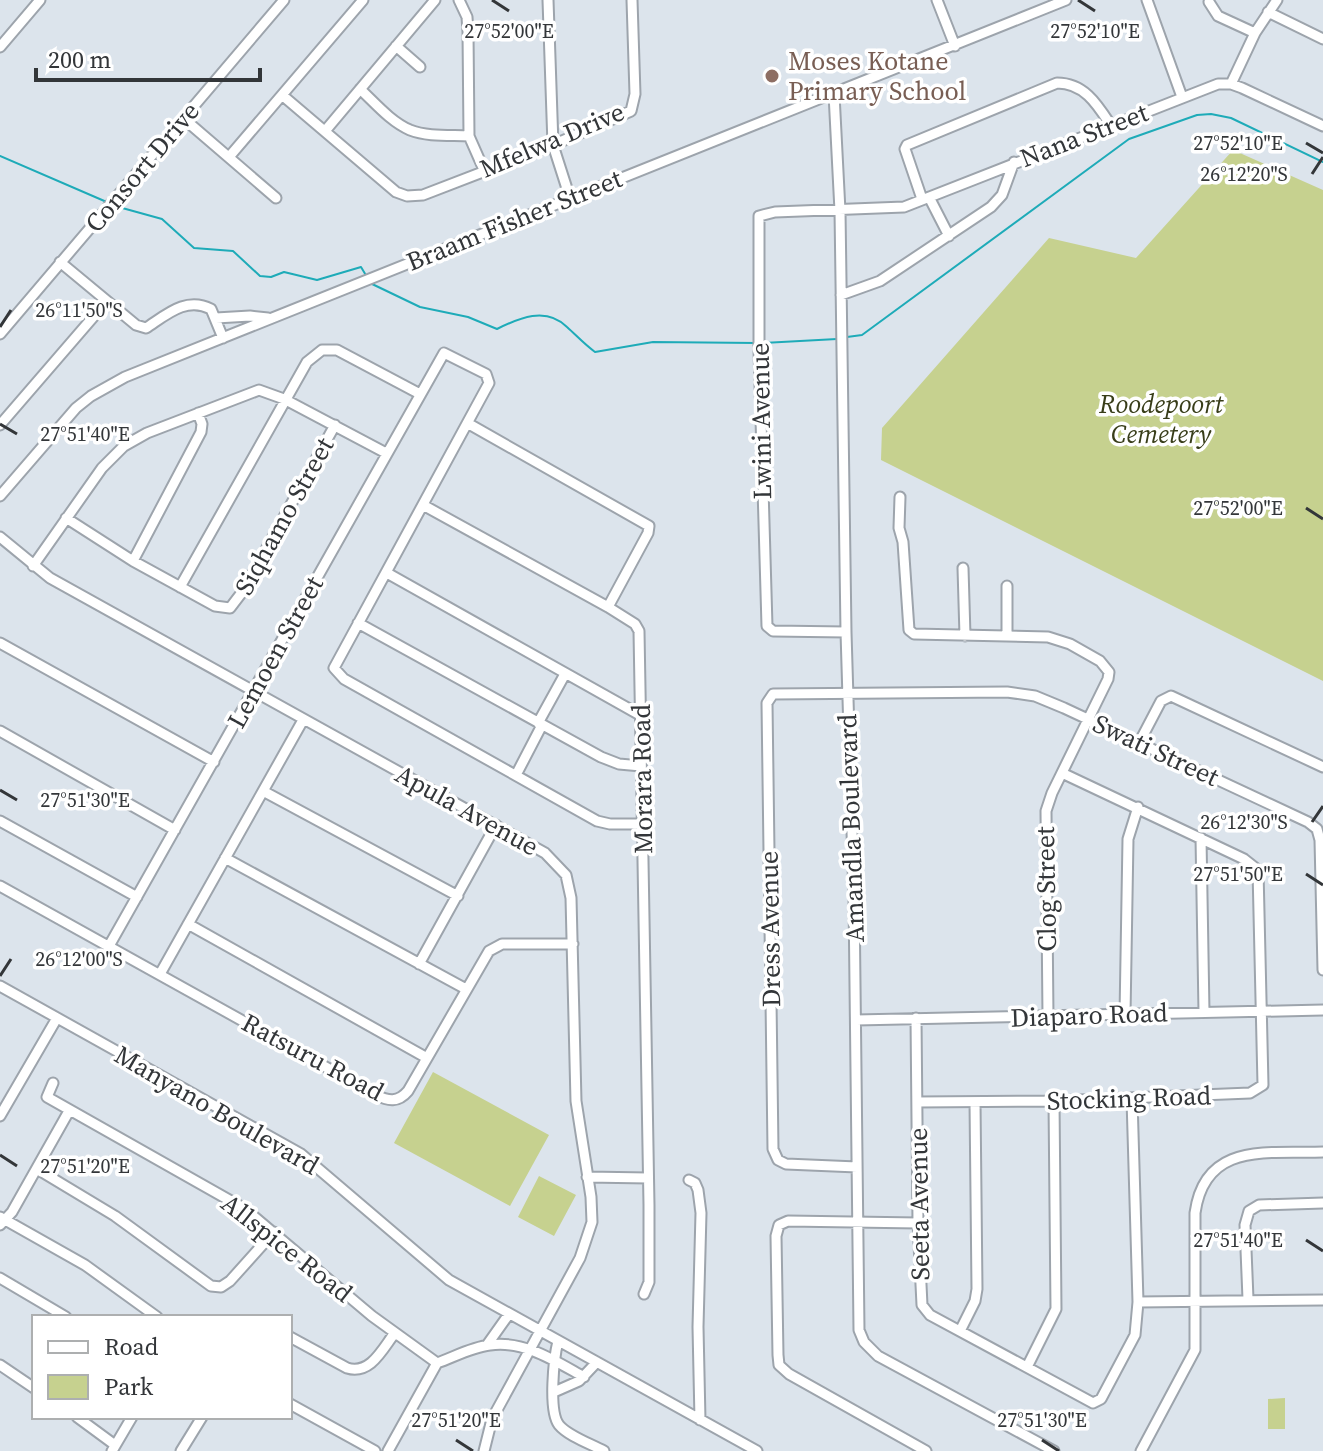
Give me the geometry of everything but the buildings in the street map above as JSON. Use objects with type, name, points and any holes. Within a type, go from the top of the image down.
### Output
[{"type":"street","points":[[0,47],[40,0]]},
{"type":"street","name":"Consort Drive","points":[[0,334],[284,0]]},
{"type":"street","points":[[229,157],[363,0]]},
{"type":"street","points":[[282,95],[325,131],[435,0]]},
{"type":"street","points":[[459,0],[467,17],[469,136],[484,170]]},
{"type":"street","points":[[548,0],[553,145],[570,198]]},
{"type":"street","name":"Mfelwa Drive","points":[[325,131],[396,192],[417,196],[553,145],[631,111],[635,94],[632,0]]},
{"type":"street","points":[[937,0],[955,46]]},
{"type":"street","name":"Braam Fisher Street","points":[[0,496],[53,433],[91,396],[125,377],[1066,0]]},
{"type":"street","points":[[1147,0],[1182,97]]},
{"type":"street","points":[[1277,0],[1255,33],[1231,84],[1323,126]]},
{"type":"street","points":[[1209,2],[1218,16],[1255,33]]},
{"type":"street","points":[[1268,12],[1323,39]]},
{"type":"street","points":[[396,46],[420,67]]},
{"type":"street","points":[[949,236],[926,198],[905,149],[907,145],[1057,83],[1067,84],[1090,96],[1110,124]]},
{"type":"street","name":"Nana Street","points":[[840,211],[899,208],[1182,97],[1218,84],[1231,84]]},
{"type":"street","points":[[360,89],[410,130],[469,136]]},
{"type":"street","name":"Amandla Boulevard","points":[[834,94],[840,211],[861,1336],[878,1356],[1054,1451]]},
{"type":"street","points":[[183,118],[276,198]]},
{"type":"street","points":[[841,295],[880,281],[996,203],[1014,162]]},
{"type":"street","name":"Lwini Avenue","points":[[840,211],[775,212],[759,216],[759,350],[767,626],[777,632],[846,632]]},
{"type":"street","points":[[60,262],[141,327],[149,327],[158,318],[191,304],[211,309],[223,338]]},
{"type":"street","points":[[0,425],[107,301]]},
{"type":"street","points":[[216,318],[250,316],[272,319]]},
{"type":"street","points":[[180,587],[284,399],[316,353],[332,349],[343,352],[420,394]]},
{"type":"street","name":"Lemoen Street","points":[[109,946],[440,357],[449,354],[486,374],[489,383],[469,424]]},
{"type":"street","points":[[33,566],[102,468],[124,446],[147,433],[261,390],[386,453]]},
{"type":"street","points":[[133,561],[198,439],[202,424],[198,413]]},
{"type":"street","points":[[608,607],[649,526],[469,424],[334,668],[344,679],[602,823],[644,824]]},
{"type":"street","name":"Siqhamo Street","points":[[66,518],[133,561],[220,608],[228,609],[234,605],[335,425]]},
{"type":"street","points":[[900,497],[899,528],[903,542],[909,630],[914,634],[1007,635],[1007,586]]},
{"type":"street","name":"Morara Road","points":[[423,505],[608,607],[633,622],[639,631],[649,1282],[644,1294]]},
{"type":"street","name":"Apula Avenue","points":[[0,537],[33,566],[545,853],[564,871],[571,898],[576,1101],[592,1210],[591,1232],[492,1419],[484,1451]]},
{"type":"street","points":[[963,568],[965,636]]},
{"type":"street","points":[[387,573],[640,715]]},
{"type":"street","points":[[358,623],[607,760],[641,766]]},
{"type":"street","name":"Clog Street","points":[[1007,635],[1048,637],[1070,644],[1105,665],[1109,672],[1046,811],[1048,1017]]},
{"type":"street","points":[[0,643],[214,762]]},
{"type":"street","points":[[516,775],[565,674]]},
{"type":"street","name":"Swati Street","points":[[847,694],[1019,693],[1050,701],[1308,822],[1317,829],[1320,840],[1323,970]]},
{"type":"street","name":"Dress Avenue","points":[[847,694],[777,694],[771,695],[767,703],[773,1149],[778,1160],[786,1164],[857,1167]]},
{"type":"street","points":[[1139,743],[1161,701],[1171,696],[1323,767]]},
{"type":"street","points":[[160,974],[303,720]]},
{"type":"street","points":[[0,731],[175,830]]},
{"type":"street","points":[[1062,773],[1244,859],[1258,870],[1262,1010]]},
{"type":"street","points":[[263,791],[458,896]]},
{"type":"street","points":[[1125,1015],[1128,839],[1138,807]]},
{"type":"street","points":[[0,821],[137,897]]},
{"type":"street","points":[[419,964],[496,825]]},
{"type":"street","points":[[1201,838],[1204,1012]]},
{"type":"street","points":[[225,858],[466,989]]},
{"type":"street","name":"Ratsuru Road","points":[[0,886],[387,1100],[397,1100],[405,1095],[485,957],[494,947],[509,943],[573,944]]},
{"type":"street","points":[[188,924],[427,1058]]},
{"type":"street","name":"Manyano Boulevard","points":[[0,986],[301,1154],[440,1273],[757,1451]]},
{"type":"street","name":"Stocking Road","points":[[917,1102],[1132,1099],[1250,1093],[1260,1089],[1264,1082],[1262,1010]]},
{"type":"street","name":"Diaparo Road","points":[[856,1020],[1323,1010]]},
{"type":"street","points":[[0,1116],[57,1018]]},
{"type":"street","name":"Seeta Avenue","points":[[916,1018],[922,1305],[930,1315],[1086,1400],[1098,1401],[1133,1340],[1138,1302],[1132,1099]]},
{"type":"street","points":[[53,1083],[47,1097],[69,1111],[37,1169],[2,1221],[85,1265],[154,1315]]},
{"type":"street","points":[[1027,1367],[1056,1309],[1054,1101]]},
{"type":"street","points":[[960,1331],[975,1301],[977,1289],[975,1102]]},
{"type":"street","name":"Allspice Road","points":[[69,1111],[233,1202],[274,1232],[394,1334],[437,1363]]},
{"type":"street","points":[[1141,1451],[1192,1356],[1196,1337],[1195,1213],[1197,1197],[1206,1179],[1217,1167],[1242,1155],[1323,1152]]},
{"type":"street","points":[[37,1169],[115,1216],[211,1286],[221,1287],[230,1281],[274,1232]]},
{"type":"street","points":[[587,1177],[648,1178]]},
{"type":"street","points":[[689,1180],[695,1183],[698,1190],[701,1213],[698,1327],[700,1420]]},
{"type":"street","points":[[1248,1299],[1245,1225],[1249,1211],[1259,1205],[1323,1203]]},
{"type":"street","points":[[918,1223],[788,1221],[777,1228],[779,1365],[794,1377],[926,1451]]},
{"type":"street","points":[[0,1278],[63,1315]]},
{"type":"street","points":[[1138,1302],[1323,1300]]},
{"type":"street","points":[[487,1345],[509,1314]]},
{"type":"street","points":[[292,1338],[347,1368],[357,1370],[371,1363],[394,1334]]},
{"type":"street","points":[[558,1341],[554,1361],[556,1419],[563,1429],[604,1451]]},
{"type":"street","points":[[388,1451],[437,1363],[487,1345],[504,1344],[530,1350],[584,1377]]},
{"type":"street","points":[[554,1392],[584,1377],[597,1362]]},
{"type":"street","points":[[0,1365],[32,1387]]},
{"type":"street","points":[[292,1405],[375,1451]]},
{"type":"street","points":[[79,1419],[113,1448],[131,1419]]},
{"type":"street","points":[[181,1451],[201,1419]]},
{"type":"street","points":[[581,1451],[587,1441]]},
{"type":"green space","name":"Roodepoort Cemetery","points":[[1233,150],[1323,190],[1323,681],[881,460],[882,428],[1049,238],[1136,258]]},
{"type":"green space","points":[[433,1072],[549,1135],[510,1206],[394,1143]]},
{"type":"green space","points":[[539,1176],[576,1195],[554,1236],[518,1217]]},
{"type":"green space","points":[[1285,1398],[1285,1429],[1268,1429],[1268,1399]]},
{"type":"waterway","points":[[847,337],[862,335],[1129,139],[1197,115],[1211,114],[1231,118],[1323,162]]},
{"type":"waterway","points":[[0,156],[109,203]]},
{"type":"waterway","points":[[115,206],[162,219],[194,248],[233,251],[260,276],[271,277],[284,272],[317,280],[361,267],[367,277]]},
{"type":"waterway","points":[[370,283],[420,307],[468,317],[497,329],[523,318],[550,317],[595,352],[653,342],[757,343]]},
{"type":"waterway","points":[[763,343],[837,339]]},
{"type":"place","name":"Moses Kotane Primary School","points":[[772,76]]}]
